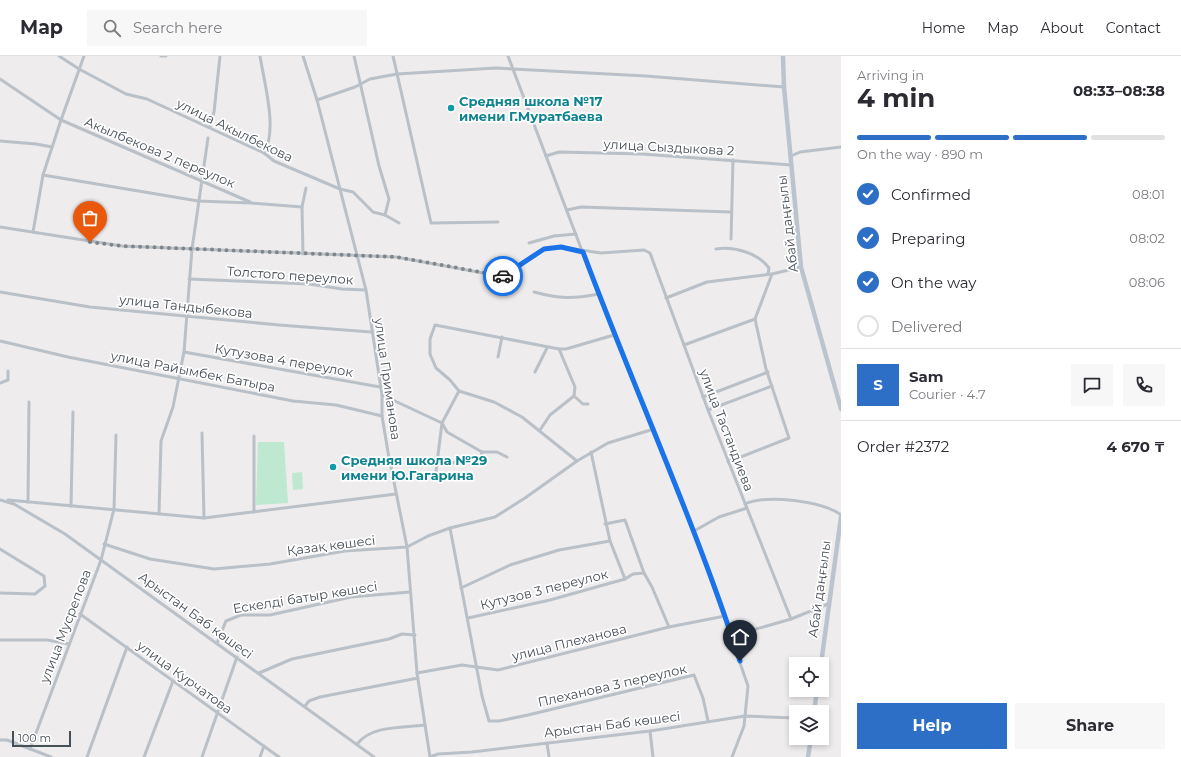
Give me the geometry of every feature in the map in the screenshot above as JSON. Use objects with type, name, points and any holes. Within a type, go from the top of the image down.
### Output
[{"type":"street","name":"улица Акылбекова","points":[[59,56],[79,70],[126,94],[147,99],[264,153],[274,161],[340,189],[353,192],[373,212],[385,215],[399,223]]},
{"type":"street","points":[[33,232],[44,175],[52,147],[84,56]]},
{"type":"street","points":[[161,56],[166,56]]},
{"type":"street","points":[[210,127],[214,112],[220,56]]},
{"type":"street","points":[[260,56],[268,107],[270,135],[269,144],[264,153]]},
{"type":"street","name":"улица Приманова","points":[[304,56],[317,100],[366,290],[371,332],[382,396],[382,416],[407,548],[417,673],[430,757]]},
{"type":"street","points":[[354,56],[379,166],[389,199],[385,215]]},
{"type":"street","points":[[393,56],[431,224],[498,222]]},
{"type":"street","points":[[508,56],[568,210],[614,335],[654,429],[726,616],[748,686],[744,726],[732,757]]},
{"type":"street","name":"Абай даңғылы","points":[[783,56],[784,87],[801,267],[841,409]]},
{"type":"street","points":[[317,100],[360,84],[397,74],[496,68],[646,76],[784,87]]},
{"type":"street","name":"Акылбекова 2 переулок","points":[[0,79],[61,120],[202,180],[251,203]]},
{"type":"street","points":[[159,514],[161,442],[173,407],[184,352],[192,249],[208,138]]},
{"type":"street","points":[[0,141],[52,147]]},
{"type":"street","points":[[791,156],[800,152],[841,147]]},
{"type":"street","name":"улица Сыздыкова 2","points":[[546,156],[560,152],[642,154],[791,164]]},
{"type":"street","points":[[731,239],[733,160]]},
{"type":"street","name":"Акылбекова 2 переулок","points":[[44,175],[198,202],[233,202],[302,207]]},
{"type":"street","points":[[303,254],[302,207],[306,188]]},
{"type":"street","points":[[233,194],[233,202]]},
{"type":"street","points":[[568,210],[581,207],[731,212]]},
{"type":"street","points":[[0,227],[122,246],[396,257],[505,276],[544,249],[561,247],[583,252]]},
{"type":"street","points":[[529,243],[554,236],[576,234]]},
{"type":"street","points":[[716,249],[727,247],[747,253],[764,260],[769,268],[770,274],[755,319],[768,372],[789,438],[728,462]]},
{"type":"street","name":"улица Тастандиева","points":[[583,252],[601,253],[644,250],[650,253],[728,462],[791,619]]},
{"type":"street","points":[[666,298],[707,282],[770,274],[801,267]]},
{"type":"street","name":"Толстого переулок","points":[[189,279],[309,284],[342,289],[366,290]]},
{"type":"street","name":"улица Тандыбекова","points":[[0,292],[90,307],[371,332]]},
{"type":"street","points":[[534,292],[553,298],[573,299],[599,294]]},
{"type":"street","points":[[684,345],[755,319]]},
{"type":"street","points":[[577,461],[522,417],[494,402],[459,391],[450,380],[436,368],[430,354],[430,339],[435,325],[547,348],[559,349],[566,349],[614,335]]},
{"type":"street","points":[[498,357],[502,338]]},
{"type":"street","name":"улица Райымбек Батыра","points":[[0,341],[74,358],[293,401],[336,405],[382,416]]},
{"type":"street","points":[[535,372],[547,348]]},
{"type":"street","points":[[559,349],[574,387],[574,396],[583,404],[588,404]]},
{"type":"street","name":"Кутузова 4 переулок","points":[[184,352],[380,387]]},
{"type":"street","points":[[0,383],[8,380],[8,371]]},
{"type":"street","points":[[703,397],[768,372]]},
{"type":"street","points":[[708,410],[772,386]]},
{"type":"street","points":[[435,479],[442,423],[459,391]]},
{"type":"street","points":[[382,396],[442,423],[447,432],[482,452],[497,452],[507,457]]},
{"type":"street","points":[[540,430],[550,415],[574,396]]},
{"type":"street","points":[[28,502],[29,402]]},
{"type":"street","points":[[72,506],[74,412]]},
{"type":"street","name":"Қазақ көшесі","points":[[104,544],[150,558],[214,569],[270,564],[345,551],[407,548],[428,536],[450,528],[495,517],[525,498],[590,452],[608,443],[654,429]]},
{"type":"street","points":[[202,433],[204,518]]},
{"type":"street","name":"улица Мусрепова","points":[[30,749],[101,560],[114,509],[116,436]]},
{"type":"street","points":[[254,436],[254,512]]},
{"type":"street","points":[[436,465],[473,460],[481,457],[482,452]]},
{"type":"street","name":"Кутузов 3 переулок","points":[[590,452],[610,541],[625,579]]},
{"type":"street","points":[[0,500],[204,518],[396,494]]},
{"type":"street","points":[[694,531],[719,517],[746,506],[752,501],[785,499],[821,506],[836,511],[841,516]]},
{"type":"street","name":"Арыстан Баб көшесі","points":[[0,500],[14,504],[65,534],[374,757]]},
{"type":"street","name":"Абай даңғылы","points":[[821,657],[828,604],[839,543],[841,516]]},
{"type":"street","points":[[606,524],[625,520],[644,573],[652,587],[669,627]]},
{"type":"street","points":[[450,528],[477,668]]},
{"type":"street","points":[[462,588],[510,565],[559,550],[610,541]]},
{"type":"street","points":[[0,549],[44,576],[45,586],[35,594],[0,593]]},
{"type":"street","name":"Кутузов 3 переулок","points":[[468,618],[550,600],[625,579],[633,574],[644,573]]},
{"type":"street","name":"Ескелді батыр көшесі","points":[[217,643],[226,621],[235,617],[270,615],[351,597],[410,592]]},
{"type":"street","points":[[732,636],[791,619],[828,604]]},
{"type":"street","name":"улица Курчатова","points":[[80,614],[279,757]]},
{"type":"street","name":"улица Плеханова","points":[[417,673],[462,665],[498,670],[669,627],[726,616]]},
{"type":"street","points":[[258,673],[292,659],[389,639],[402,634],[415,635]]},
{"type":"street","points":[[0,640],[48,640],[69,644]]},
{"type":"street","points":[[87,757],[126,647]]},
{"type":"street","points":[[202,757],[237,657]]},
{"type":"street","name":"Плеханова 3 переулок","points":[[477,668],[489,720],[499,721],[528,715],[694,675],[703,698],[708,721]]},
{"type":"street","points":[[305,706],[309,700],[320,697],[418,678]]},
{"type":"street","points":[[144,757],[173,681]]},
{"type":"street","name":"Арыстан Баб көшесі","points":[[430,757],[438,754],[472,752],[650,731],[745,716],[789,718]]},
{"type":"street","points":[[357,744],[363,736],[376,732],[425,725]]},
{"type":"street","points":[[650,731],[652,757]]},
{"type":"street","points":[[0,740],[6,740],[51,757]]},
{"type":"street","points":[[548,743],[549,757]]},
{"type":"street","points":[[808,757],[810,745]]},
{"type":"street","points":[[260,757],[264,746]]},
{"type":"street","points":[[472,752],[473,757]]},
{"type":"green space","points":[[258,442],[284,442],[288,503],[256,505]]},
{"type":"green space","points":[[302,472],[303,489],[293,490],[292,473]]},
{"type":"way so far","points":[[90,242],[122,246],[396,257],[488,275],[503,276]]},
{"type":"place","name":"Средняя школа №17 имени Г.Муратбаева","points":[[451,108]]},
{"type":"place","name":"Средняя школа №29 имени Ю.Гагарина","points":[[333,467]]},
{"type":"route","points":[[503,276],[544,249],[561,247],[583,252],[614,335],[654,429],[694,531],[726,616],[740,661]]}]
